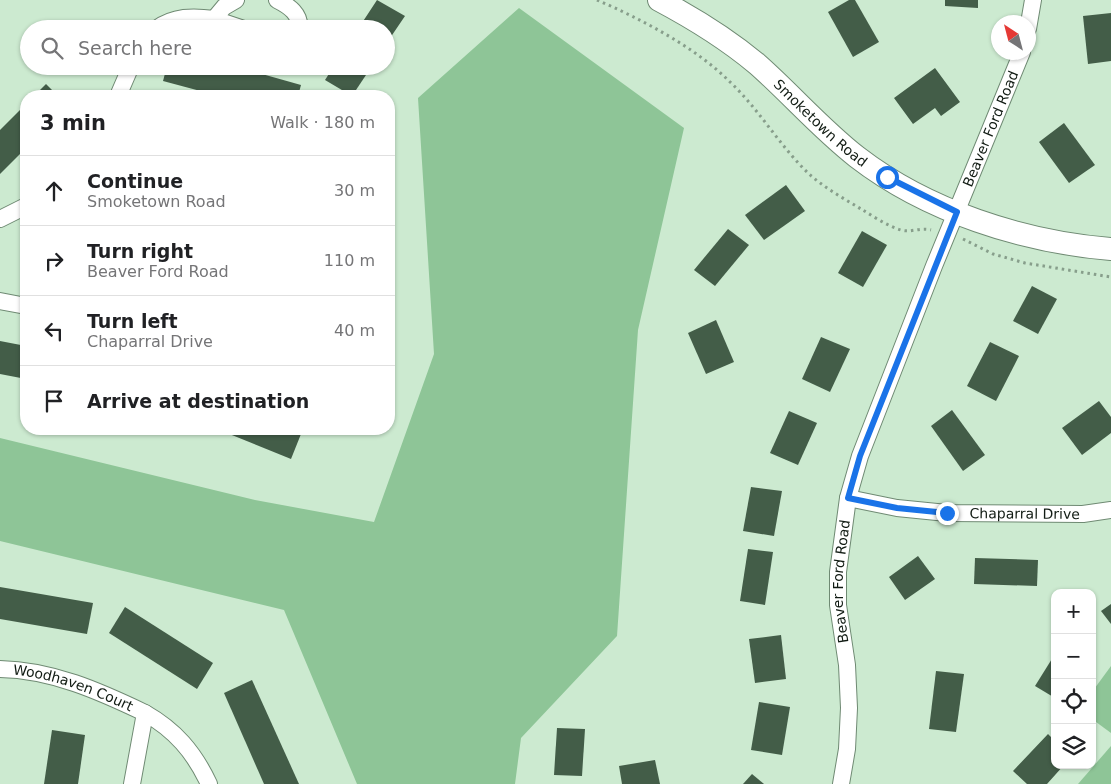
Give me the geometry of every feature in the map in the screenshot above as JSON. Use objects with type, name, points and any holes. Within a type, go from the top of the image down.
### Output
[{"type":"main road","name":"Smoketown Road","points":[[658,0],[682,12],[716,34],[755,63],[824,129],[858,157],[887,177],[957,212],[1010,230],[1055,241],[1111,248]]},
{"type":"street","points":[[214,19],[224,7],[236,0]]},
{"type":"street","points":[[277,0],[291,8],[298,20]]},
{"type":"street","points":[[1030,15],[1033,0]]},
{"type":"street","points":[[171,20],[180,17],[217,20]]},
{"type":"street","name":"Beaver Ford Road","points":[[841,784],[847,749],[849,708],[847,665],[838,605],[838,572],[848,498],[860,456],[1019,60]]},
{"type":"street","points":[[121,90],[127,75]]},
{"type":"street","points":[[0,218],[20,209]]},
{"type":"street","points":[[0,301],[20,305]]},
{"type":"street","name":"Chaparral Drive","points":[[848,498],[897,508],[947,513],[1082,514],[1111,510]]},
{"type":"street","name":"Woodhaven Court","points":[[0,669],[45,675],[80,684],[162,722],[183,741],[200,763],[209,784]]},
{"type":"street","name":"Woodhaven Court","points":[[132,784],[144,713]]},
{"type":"path","points":[[597,0],[654,29],[721,73],[766,121],[803,168],[820,183],[871,215],[900,230],[910,231],[923,228]]},
{"type":"path","points":[[968,241],[993,254],[1025,263],[1111,277]]},
{"type":"green space","points":[[519,8],[684,128],[638,330],[617,636],[521,738],[515,784],[357,784],[284,610],[0,541],[0,438],[255,500],[374,522],[434,354],[418,98]]},
{"type":"green space","points":[[1111,666],[1111,733],[1096,722],[1096,687]]},
{"type":"green space","points":[[1111,746],[1111,784],[1078,784],[1091,769],[1096,769],[1096,763]]},
{"type":"building","points":[[377,0],[405,16],[395,31],[395,20],[364,20]]},
{"type":"building","points":[[849,0],[855,0],[879,42],[853,57],[828,12]]},
{"type":"building","points":[[945,0],[978,0],[978,8],[945,6]]},
{"type":"building","points":[[1111,13],[1111,61],[1088,64],[1083,16]]},
{"type":"building","points":[[935,68],[960,102],[941,116],[935,108],[913,124],[894,98]]},
{"type":"building","points":[[165,75],[265,75],[301,85],[300,90],[197,90],[163,81]]},
{"type":"building","points":[[328,75],[366,75],[356,90],[342,90],[325,80]]},
{"type":"building","points":[[46,84],[52,90],[40,90]]},
{"type":"building","points":[[20,110],[20,154],[0,174],[0,130]]},
{"type":"building","points":[[1064,123],[1095,165],[1069,183],[1039,142]]},
{"type":"building","points":[[786,185],[805,211],[764,240],[745,215]]},
{"type":"building","points":[[728,229],[749,245],[715,286],[694,270]]},
{"type":"building","points":[[862,231],[887,245],[863,287],[838,273]]},
{"type":"building","points":[[1032,286],[1057,299],[1038,334],[1013,321]]},
{"type":"building","points":[[716,320],[734,362],[706,374],[688,333]]},
{"type":"building","points":[[821,337],[850,349],[830,392],[802,379]]},
{"type":"building","points":[[0,341],[20,345],[20,378],[0,374]]},
{"type":"building","points":[[990,342],[1019,356],[996,401],[967,386]]},
{"type":"building","points":[[1099,401],[1111,417],[1111,433],[1082,455],[1062,428]]},
{"type":"building","points":[[952,410],[985,455],[963,471],[931,426]]},
{"type":"building","points":[[789,411],[817,423],[798,465],[770,453]]},
{"type":"building","points":[[232,435],[301,435],[291,459]]},
{"type":"building","points":[[751,487],[782,491],[774,536],[743,531]]},
{"type":"building","points":[[748,549],[773,552],[765,605],[740,601]]},
{"type":"building","points":[[918,556],[935,579],[905,600],[889,577]]},
{"type":"building","points":[[975,558],[1038,560],[1037,586],[974,584]]},
{"type":"building","points":[[0,587],[93,603],[87,634],[0,619]]},
{"type":"building","points":[[1111,604],[1111,624],[1101,611]]},
{"type":"building","points":[[125,607],[213,663],[197,689],[109,633]]},
{"type":"building","points":[[781,635],[786,679],[755,683],[749,639]]},
{"type":"building","points":[[1051,660],[1051,696],[1035,686]]},
{"type":"building","points":[[936,671],[964,674],[956,732],[929,729]]},
{"type":"building","points":[[252,680],[299,784],[264,784],[224,693]]},
{"type":"building","points":[[759,702],[790,707],[782,755],[751,750]]},
{"type":"building","points":[[557,728],[585,729],[582,776],[554,775]]},
{"type":"building","points":[[52,730],[85,735],[78,784],[44,784]]},
{"type":"building","points":[[1048,734],[1051,737],[1051,769],[1060,769],[1047,784],[1027,784],[1013,771]]},
{"type":"building","points":[[655,760],[660,784],[622,784],[619,766]]},
{"type":"building","points":[[752,774],[764,784],[743,784]]},
{"type":"route","points":[[887,177],[957,212],[860,456],[848,498],[897,508],[947,513]]}]
